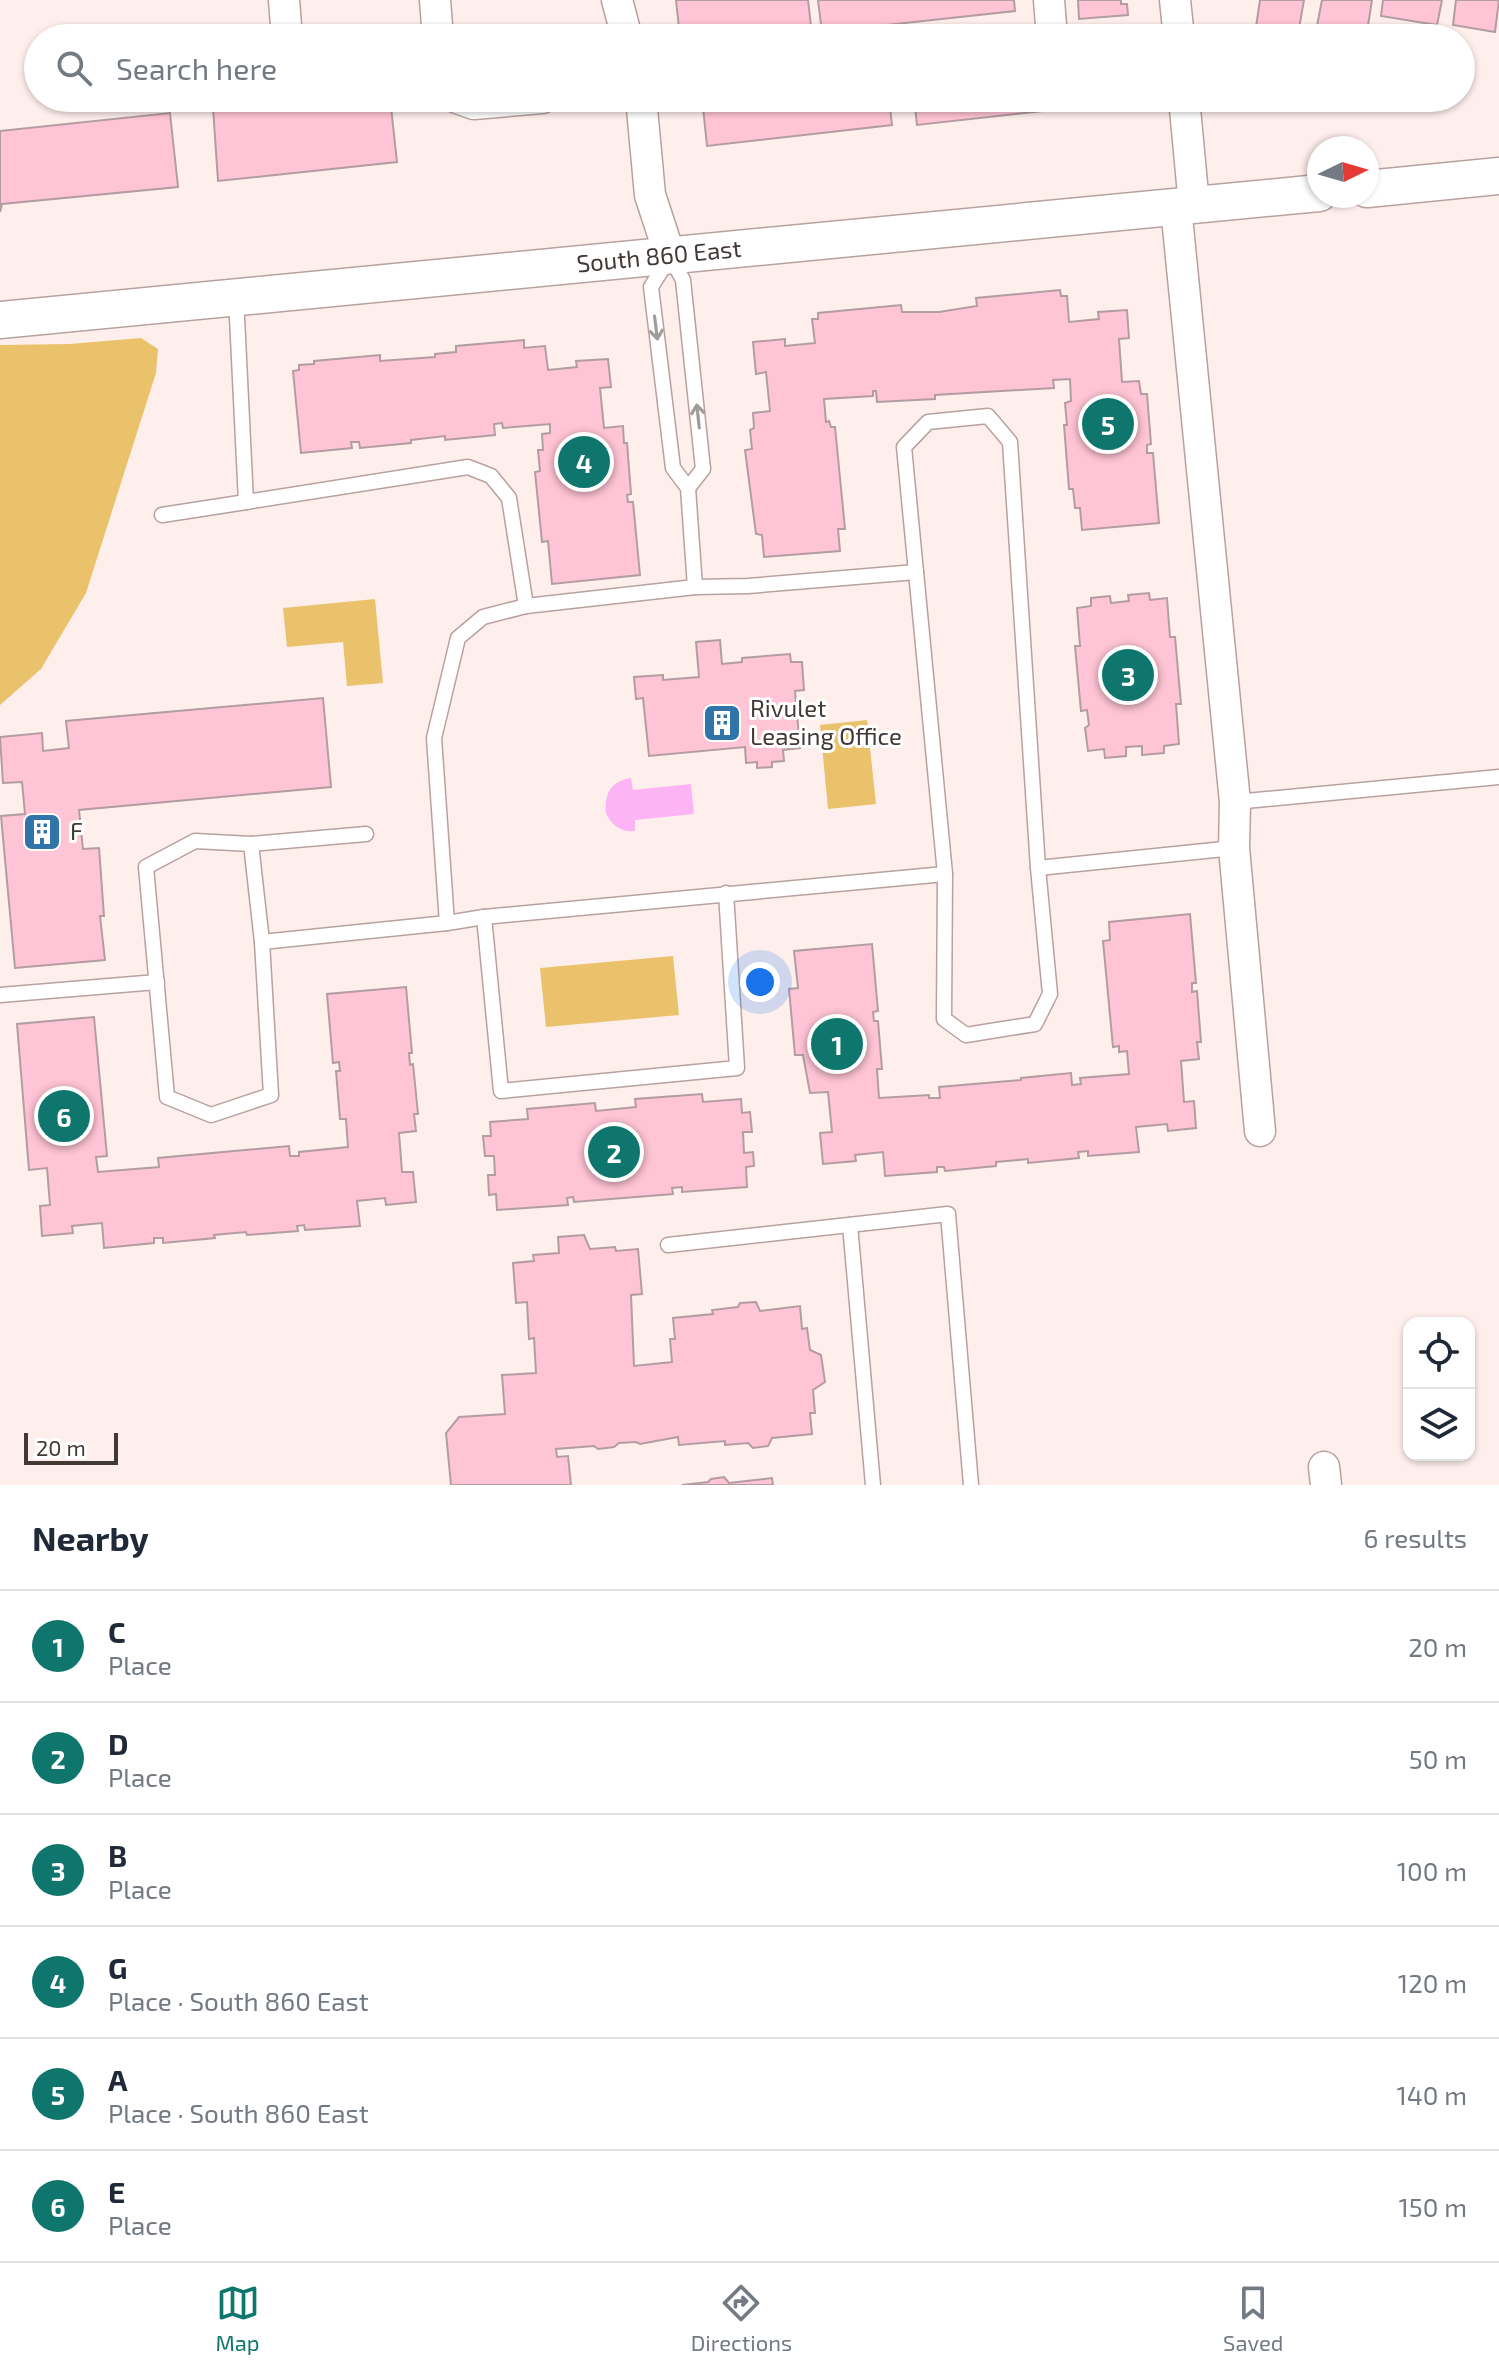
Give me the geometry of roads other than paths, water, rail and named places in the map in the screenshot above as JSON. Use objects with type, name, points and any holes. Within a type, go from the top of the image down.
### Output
[{"type":"street","points":[[284,0],[286,24]]},
{"type":"street","points":[[435,0],[437,24]]},
{"type":"street","points":[[617,0],[623,24]]},
{"type":"street","points":[[1049,0],[1051,24]]},
{"type":"street","points":[[1175,0],[1178,24]]},
{"type":"street","points":[[642,112],[650,195],[670,256]]},
{"type":"street","points":[[1184,112],[1185,206],[1235,802],[1234,848],[1260,1131]]},
{"type":"street","points":[[1379,188],[1499,176]]},
{"type":"street","name":"South 860 East","points":[[0,320],[1307,194]]},
{"type":"lane","points":[[670,256],[651,287],[673,468],[688,488],[695,587]]},
{"type":"lane","points":[[670,256],[683,280],[703,469],[688,488]]},
{"type":"lane","points":[[236,297],[246,502]]},
{"type":"lane","points":[[988,416],[1010,442],[1038,868],[1050,994],[1035,1024],[966,1035],[944,1019],[945,874],[904,447],[928,422],[988,416]]},
{"type":"lane","points":[[162,515],[468,467],[491,476],[509,498],[526,606]]},
{"type":"lane","points":[[447,923],[434,738],[458,638],[483,617],[526,606],[695,587],[748,586],[916,572]]},
{"type":"lane","points":[[1235,802],[1499,777]]},
{"type":"lane","points":[[251,844],[262,942],[271,1095],[211,1115],[167,1097],[146,867],[195,841],[251,844],[366,834]]},
{"type":"lane","points":[[1038,868],[1234,848]]},
{"type":"lane","points":[[262,942],[484,917],[945,874]]},
{"type":"lane","points":[[484,917],[501,1091],[737,1068],[726,893]]},
{"type":"lane","points":[[0,995],[157,982]]},
{"type":"lane","points":[[668,1245],[948,1214],[971,1485]]},
{"type":"lane","points":[[850,1225],[873,1485]]},
{"type":"place","name":"A","points":[[1108,424]]},
{"type":"place","name":"G","points":[[584,462]]},
{"type":"place","name":"B","points":[[1128,675]]},
{"type":"place","name":"Rivulet Leasing Office","points":[[722,723]]},
{"type":"place","name":"F","points":[[42,832]]},
{"type":"place","name":"C","points":[[837,1044]]},
{"type":"place","name":"E","points":[[64,1116]]},
{"type":"place","name":"D","points":[[614,1152]]}]
